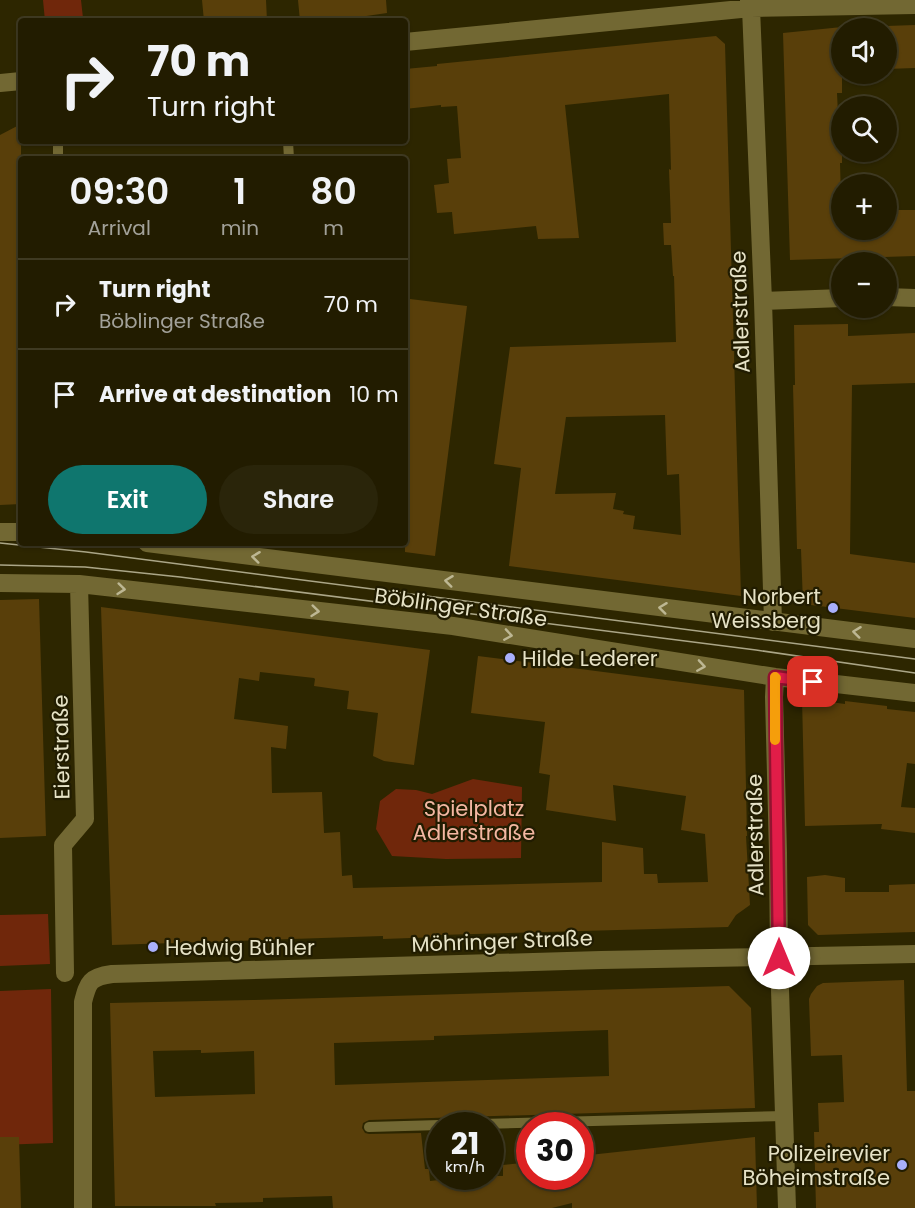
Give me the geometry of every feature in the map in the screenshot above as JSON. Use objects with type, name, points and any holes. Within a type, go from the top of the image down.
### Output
[{"type":"street","points":[[408,42],[748,3],[915,5]]},
{"type":"street","name":"Adlerstraße","points":[[748,3],[763,301],[772,622]]},
{"type":"street","points":[[0,83],[18,81]]},
{"type":"street","points":[[897,297],[915,298]]},
{"type":"street","points":[[763,301],[831,298]]},
{"type":"street","points":[[0,532],[18,532]]},
{"type":"street","name":"Böblinger Straße","points":[[198,546],[915,639]]},
{"type":"street","name":"Böblinger Straße","points":[[0,583],[79,584],[453,626],[775,677],[915,693]]},
{"type":"street","name":"Eierstraße","points":[[65,973],[63,845],[85,819],[79,584]]},
{"type":"street","name":"Adlerstraße","points":[[775,677],[779,958],[787,1208]]},
{"type":"street","name":"Möhringer Straße","points":[[83,1208],[83,1002],[91,980],[99,975],[601,960],[915,954]]},
{"type":"lane","points":[[504,1123],[785,1116]]},
{"type":"lane","points":[[369,1127],[426,1125]]},
{"type":"green space","points":[[43,0],[81,0],[83,18],[45,18]]},
{"type":"green space","name":"Spielplatz Adlerstraße","points":[[473,779],[522,787],[521,858],[446,859],[392,856],[376,829],[380,801],[396,789],[432,794]]},
{"type":"green space","points":[[48,914],[50,964],[0,966],[0,915]]},
{"type":"green space","points":[[51,989],[53,1143],[0,1145],[0,991]]},
{"type":"building","points":[[202,0],[266,0],[267,18],[204,18]]},
{"type":"building","points":[[298,0],[386,0],[387,13],[353,18],[300,18]]},
{"type":"building","points":[[915,25],[915,68],[897,69],[897,26]]},
{"type":"building","points":[[831,28],[831,84],[842,84],[842,93],[831,96],[831,162],[842,163],[840,163],[840,174],[831,174],[831,240],[897,240],[897,210],[915,210],[915,256],[897,257],[897,252],[831,252],[831,259],[790,260],[783,33]]},
{"type":"building","points":[[716,36],[725,44],[741,596],[509,566],[521,468],[494,464],[510,347],[676,342],[671,245],[664,245],[663,223],[671,223],[669,94],[565,105],[579,238],[538,239],[536,226],[454,234],[452,212],[437,213],[434,185],[449,183],[447,159],[461,158],[457,106],[441,107],[441,105],[408,109],[408,69],[437,66],[437,64]],"holes":[[[665,415],[667,475],[679,474],[681,535],[633,529],[635,516],[613,509],[616,493],[555,494],[566,417]]]},
{"type":"building","points":[[18,126],[18,144],[21,144],[21,156],[18,156],[18,504],[0,505],[0,135]]},
{"type":"building","points":[[410,299],[467,306],[435,556],[405,552],[405,546],[408,546],[408,315]]},
{"type":"building","points":[[848,324],[848,336],[915,333],[915,383],[852,385],[850,554],[915,563],[915,618],[803,604],[801,549],[797,549],[793,385],[795,385],[794,325]]},
{"type":"building","points":[[39,599],[46,836],[0,838],[0,600]]},
{"type":"building","points":[[101,607],[430,650],[414,765],[384,761],[373,756],[378,713],[347,709],[349,691],[314,686],[314,678],[260,672],[259,681],[239,678],[234,719],[288,726],[286,749],[271,747],[272,793],[322,792],[324,833],[340,832],[342,876],[352,875],[353,888],[602,882],[602,842],[643,848],[644,874],[657,874],[658,883],[708,882],[705,834],[681,830],[686,796],[613,785],[616,821],[546,810],[550,775],[539,773],[545,722],[471,713],[478,656],[744,690],[746,836],[750,905],[736,915],[728,927],[439,935],[439,937],[383,939],[383,936],[112,945]]},
{"type":"building","points":[[802,698],[845,704],[845,701],[887,706],[887,709],[915,712],[915,764],[907,763],[901,807],[915,808],[915,833],[881,829],[882,824],[805,826]]},
{"type":"building","points":[[825,875],[845,878],[845,892],[889,892],[889,885],[915,884],[915,932],[818,935],[808,925],[807,877]]},
{"type":"building","points":[[904,980],[907,1091],[915,1091],[915,1208],[816,1208],[814,1132],[819,1132],[818,1103],[844,1102],[842,1055],[811,1056],[809,999],[817,986],[823,983]]},
{"type":"building","points":[[729,986],[751,1008],[755,1108],[594,1113],[516,1112],[516,1115],[504,1116],[504,1112],[426,1112],[426,1118],[369,1120],[363,1123],[362,1128],[365,1133],[369,1134],[421,1133],[426,1169],[426,1190],[504,1190],[504,1165],[516,1164],[516,1190],[594,1190],[594,1154],[755,1137],[757,1208],[572,1208],[572,1203],[552,1208],[333,1208],[332,1196],[263,1198],[263,1202],[215,1203],[216,1206],[115,1206],[110,1003]],"holes":[[[608,1030],[609,1076],[335,1085],[334,1043],[434,1040],[434,1036]],[[201,1050],[201,1053],[254,1051],[255,1094],[155,1097],[153,1051]]]},
{"type":"building","points":[[0,1137],[19,1137],[21,1208],[0,1208]]},
{"type":"tram line","points":[[0,543],[18,545]]},
{"type":"tram line","points":[[29,546],[915,659]]},
{"type":"tram line","points":[[0,565],[85,567],[180,577],[756,650],[915,673]]},
{"type":"slow traffic","points":[[775,740],[776,678]]},
{"type":"place","name":"Norbert Weissberg","points":[[833,608]]},
{"type":"place","name":"Hilde Lederer","points":[[510,658]]},
{"type":"place","name":"Hedwig Bühler","points":[[153,947]]},
{"type":"place","name":"Polizeirevier Böheimstraße","points":[[902,1165]]},
{"type":"route","points":[[779,958],[775,677],[813,682]]}]
